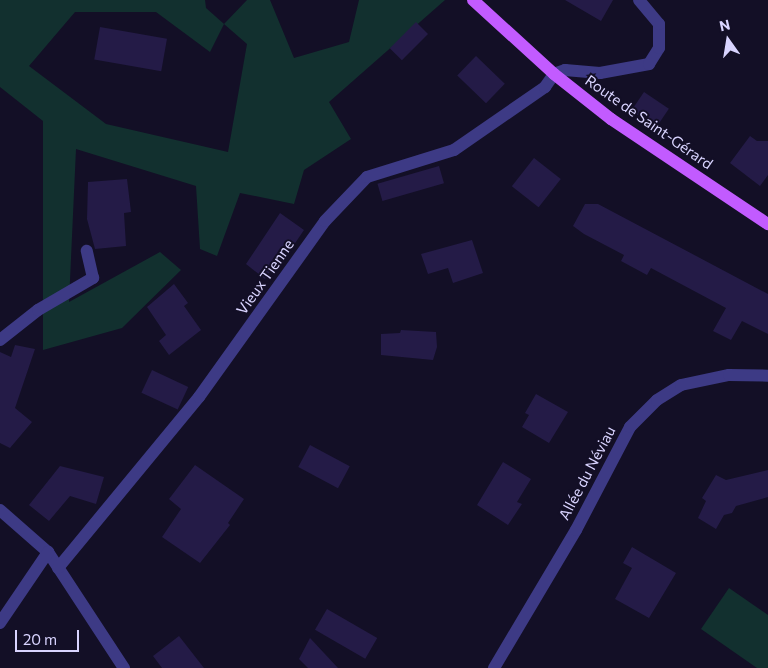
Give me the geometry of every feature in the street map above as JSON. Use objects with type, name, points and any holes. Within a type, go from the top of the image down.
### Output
[{"type":"main road","name":"Route de Saint-Gérard","points":[[473,0],[554,74],[611,119],[768,224]]},
{"type":"street","points":[[554,74],[565,70],[618,71],[649,64],[659,48],[659,24],[639,0]]},
{"type":"street","name":"Vieux Tienne","points":[[58,568],[199,397],[325,221],[367,178],[454,150],[545,87],[554,74]]},
{"type":"street","points":[[0,340],[38,310],[93,278],[87,251]]},
{"type":"street","name":"Allée du Néviau","points":[[494,668],[576,530],[630,427],[657,400],[681,385],[728,375],[768,376]]},
{"type":"street","points":[[0,510],[48,552],[124,668]]},
{"type":"street","points":[[0,623],[48,552]]},
{"type":"green space","points":[[0,0],[205,0],[206,8],[224,24],[247,0],[270,0],[294,58],[349,42],[359,0],[445,0],[329,102],[351,139],[304,170],[294,204],[240,193],[217,256],[200,249],[196,186],[76,149],[69,302],[160,252],[181,270],[122,328],[43,350],[43,121],[0,87]],"holes":[[[75,12],[156,12],[210,52],[224,24],[247,44],[228,152],[106,124],[29,66]]]},
{"type":"green space","points":[[729,588],[768,615],[768,668],[757,668],[701,629]]},
{"type":"building","points":[[565,0],[613,0],[601,21]]},
{"type":"building","points":[[416,22],[428,34],[402,60],[390,48]]},
{"type":"building","points":[[100,27],[167,39],[161,71],[94,59]]},
{"type":"building","points":[[476,56],[505,84],[486,103],[457,75]]},
{"type":"building","points":[[644,92],[669,109],[656,128],[631,111]]},
{"type":"building","points":[[750,136],[757,141],[768,141],[768,175],[760,186],[730,163]]},
{"type":"building","points":[[534,158],[561,179],[539,207],[512,186]]},
{"type":"building","points":[[439,166],[444,183],[382,201],[377,184]]},
{"type":"building","points":[[127,179],[131,212],[124,213],[126,246],[95,249],[87,219],[88,182]]},
{"type":"building","points":[[585,204],[598,204],[768,294],[768,334],[742,321],[731,340],[713,331],[726,308],[651,268],[647,275],[621,261],[624,255],[584,234],[573,226]]},
{"type":"building","points":[[280,213],[304,230],[281,264],[277,262],[265,279],[246,264]]},
{"type":"building","points":[[472,240],[483,273],[453,283],[448,268],[428,274],[421,254]]},
{"type":"building","points":[[174,284],[188,303],[184,306],[201,330],[169,355],[159,341],[166,335],[147,307]]},
{"type":"building","points":[[401,330],[436,332],[437,347],[433,360],[381,355],[381,334],[400,333]]},
{"type":"building","points":[[15,345],[35,349],[15,408],[32,422],[10,448],[0,443],[0,352],[11,357]]},
{"type":"building","points":[[152,370],[188,387],[178,410],[141,393]]},
{"type":"building","points":[[536,394],[568,412],[549,443],[522,427],[529,415],[525,413]]},
{"type":"building","points":[[310,445],[350,466],[338,488],[298,467]]},
{"type":"building","points":[[503,462],[531,479],[517,502],[522,504],[508,525],[477,505]]},
{"type":"building","points":[[195,465],[244,499],[228,523],[230,525],[200,563],[162,537],[181,509],[169,499]]},
{"type":"building","points":[[60,466],[104,477],[96,504],[70,496],[49,521],[29,505]]},
{"type":"building","points":[[768,470],[768,497],[736,506],[732,513],[724,515],[716,529],[698,518],[706,501],[702,498],[716,475],[726,480]]},
{"type":"building","points":[[632,547],[676,573],[649,618],[615,599],[632,568],[623,563]]},
{"type":"building","points":[[327,609],[377,638],[365,659],[315,630]]},
{"type":"building","points":[[179,636],[204,668],[162,668],[153,656]]},
{"type":"building","points":[[310,638],[338,668],[308,668],[299,659]]}]
